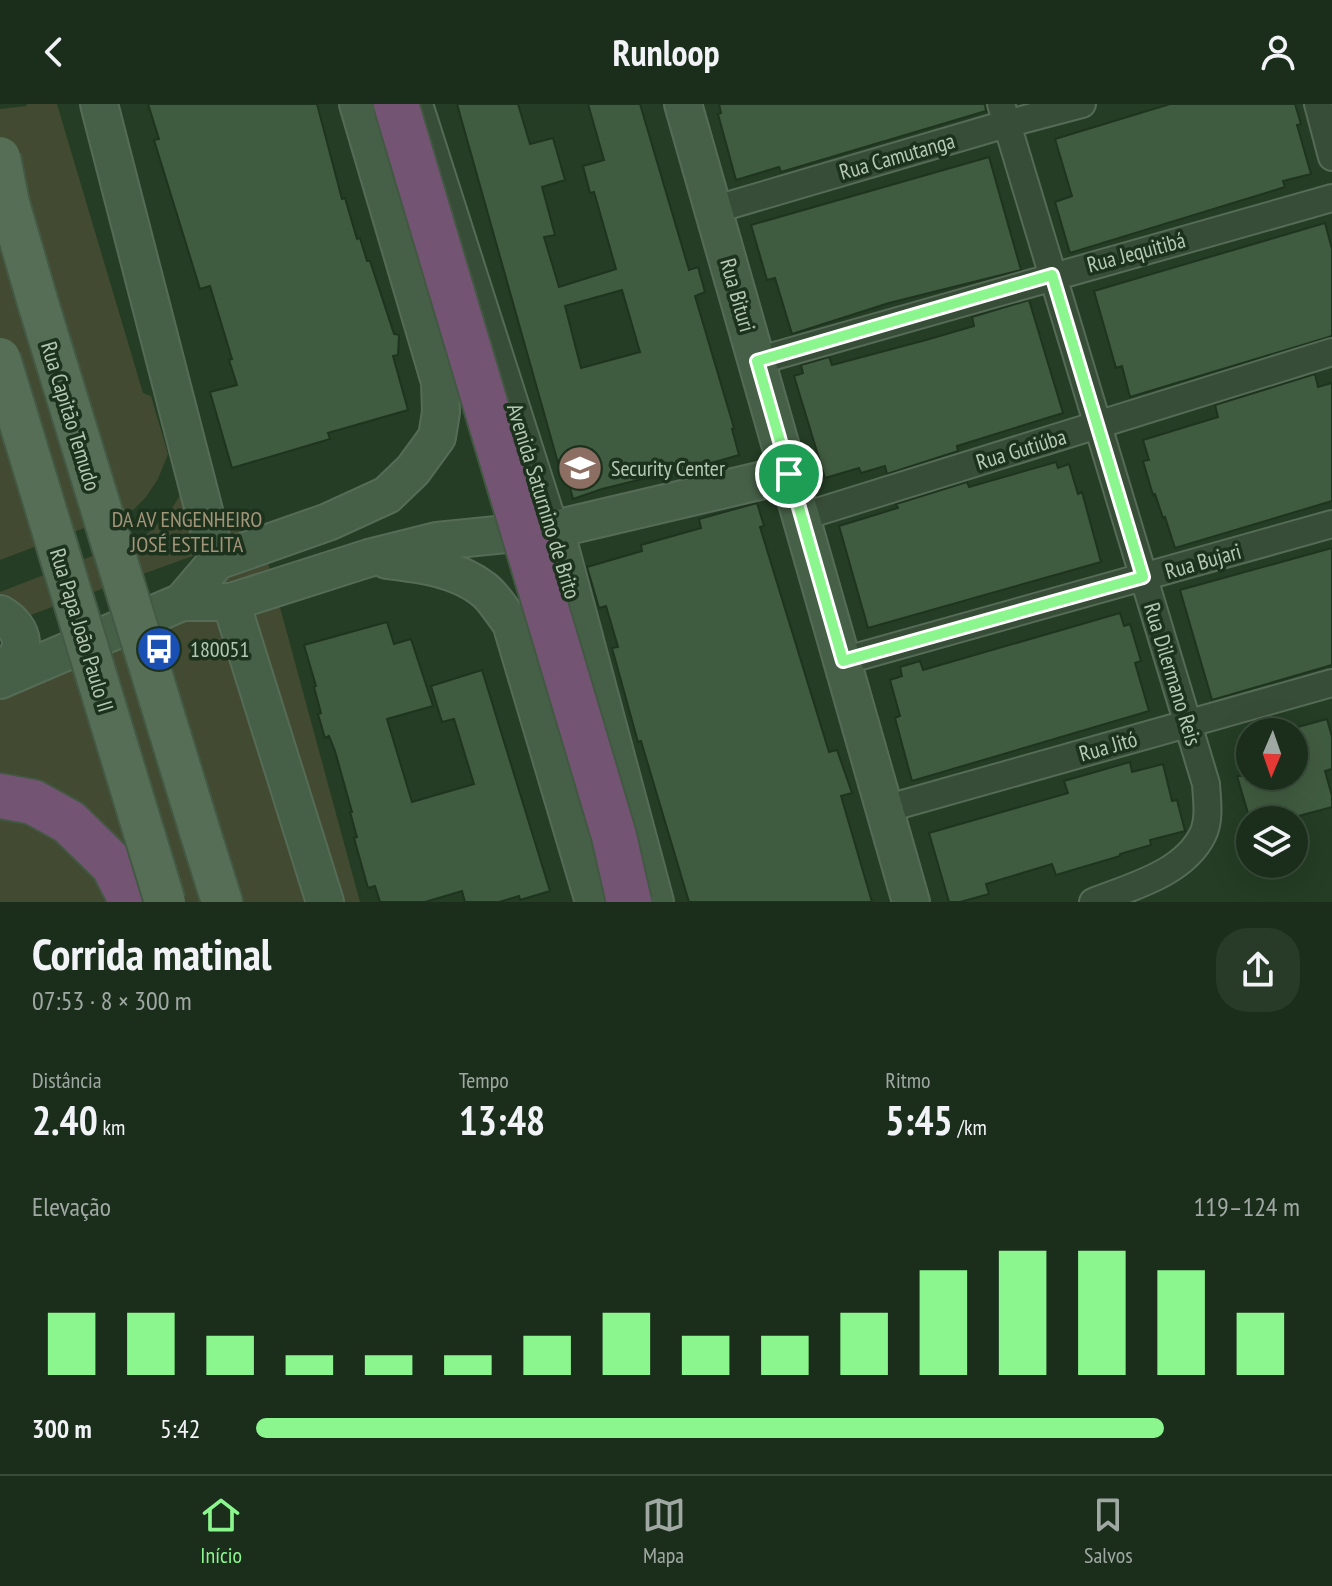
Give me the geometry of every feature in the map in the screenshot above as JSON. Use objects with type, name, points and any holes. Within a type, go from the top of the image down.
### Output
[{"type":"highway","points":[[396,104],[614,836],[629,902]]},
{"type":"highway","points":[[0,796],[33,802],[69,822],[113,865],[132,902]]},
{"type":"main road","points":[[99,104],[217,561]]},
{"type":"main road","points":[[182,602],[217,561],[328,522],[387,495],[413,470],[437,437],[441,412],[440,382],[358,104]]},
{"type":"main road","name":"Rua Bituri","points":[[683,104],[911,902]]},
{"type":"main road","name":"Rua Capitão Temudo","points":[[0,157],[9,203],[38,303],[222,902]]},
{"type":"main road","name":"Rua Papa João Paulo II","points":[[0,358],[165,902]]},
{"type":"main road","points":[[0,680],[182,602],[231,602],[369,558],[437,541],[555,529],[789,474]]},
{"type":"main road","name":"Avenida Saturnino de Brito","points":[[555,529],[655,902]]},
{"type":"main road","points":[[369,558],[420,564],[455,574],[485,590],[511,623],[594,902]]},
{"type":"main road","points":[[231,602],[325,902]]},
{"type":"main road","points":[[0,614],[15,625],[21,635],[21,649],[16,657],[0,668]]},
{"type":"street","name":"Avenida Saturnino de Brito","points":[[419,104],[555,529]]},
{"type":"street","name":"Rua Camutanga","points":[[713,210],[1004,114],[1082,104]]},
{"type":"street","points":[[1318,104],[1332,157]]},
{"type":"street","name":"Rua Dilermano Reis","points":[[1004,114],[1206,784],[1207,816],[1203,833],[1186,858],[1155,876],[1093,902]]},
{"type":"street","name":"Rua Jequitibá","points":[[757,361],[1332,198]]},
{"type":"street","name":"Rua Gutiúba","points":[[801,517],[1332,352]]},
{"type":"street","name":"Rua Bujari","points":[[843,661],[1332,524]]},
{"type":"street","name":"Rua Jitó","points":[[885,809],[1332,683]]},
{"type":"green space","points":[[27,104],[57,104],[143,393],[151,396],[168,454],[158,479],[134,509],[0,560],[0,109]]},
{"type":"green space","name":"DA AV ENGENHEIRO JOSÉ ESTELITA","points":[[184,489],[224,526],[247,532],[198,554],[0,626],[0,592],[146,535],[169,513]]},
{"type":"green space","points":[[268,563],[360,902],[0,902],[0,661],[248,567]]},
{"type":"building","points":[[148,104],[317,104],[342,199],[345,198],[357,239],[360,238],[367,261],[370,261],[394,334],[399,335],[398,355],[393,356],[408,410],[328,433],[330,439],[232,468],[210,392],[237,385],[229,360],[232,359],[210,286],[200,289],[154,140],[159,139]]},
{"type":"building","points":[[457,104],[518,104],[530,144],[553,138],[565,180],[542,187],[555,235],[544,237],[559,287],[616,269],[594,192],[590,193],[583,166],[604,160],[588,104],[640,104],[689,270],[698,267],[705,292],[695,296],[739,455],[573,499],[567,476],[562,477]],"holes":[[[622,290],[640,352],[581,368],[565,306]]]},
{"type":"building","points":[[719,104],[985,104],[986,111],[781,172],[779,167],[736,180],[718,114],[721,113]]},
{"type":"building","points":[[1170,104],[1295,104],[1301,124],[1297,125],[1311,174],[1283,181],[1285,187],[1070,253],[1055,202],[1072,196],[1055,139]]},
{"type":"building","points":[[989,157],[1021,270],[889,303],[792,334],[775,278],[767,280],[751,225]]},
{"type":"building","points":[[1325,223],[1332,249],[1332,336],[1130,397],[1122,366],[1116,368],[1094,291]]},
{"type":"building","points":[[1029,300],[1063,413],[957,446],[958,451],[887,474],[885,466],[861,473],[859,468],[825,478],[794,376],[803,373],[801,365],[829,357],[832,365],[926,340],[974,326],[972,317]]},
{"type":"building","points":[[1315,374],[1318,387],[1332,383],[1332,501],[1175,548],[1165,517],[1153,495],[1143,461],[1149,460],[1143,440],[1218,417],[1215,405]]},
{"type":"building","points":[[1056,462],[1058,468],[1069,464],[1078,494],[1082,492],[1101,562],[868,628],[839,526],[967,482],[969,487]]},
{"type":"building","points":[[757,503],[764,526],[760,527],[829,752],[837,750],[852,793],[841,796],[872,902],[689,902],[641,741],[638,742],[612,648],[618,647],[606,606],[599,608],[587,567],[642,551],[641,545],[701,528],[699,519]]},
{"type":"building","points":[[1332,548],[1332,665],[1212,700],[1180,590]]},
{"type":"building","points":[[1120,613],[1124,626],[1130,624],[1141,661],[1135,663],[1149,711],[912,781],[895,718],[900,716],[890,680],[902,676],[900,667],[920,661],[923,670]]},
{"type":"building","points":[[387,622],[394,644],[411,639],[433,706],[387,719],[412,802],[474,784],[454,719],[442,722],[431,686],[482,670],[550,891],[520,900],[519,896],[499,902],[465,902],[462,891],[425,902],[380,902],[375,886],[368,888],[335,751],[329,736],[325,738],[318,714],[321,713],[316,686],[304,645]]},
{"type":"building","points":[[1327,719],[1332,737],[1332,769],[1325,771],[1332,807],[1308,814],[1308,806],[1246,806],[1241,790],[1308,790],[1308,724]]},
{"type":"building","points":[[1130,762],[1132,772],[1163,764],[1172,801],[1177,800],[1185,831],[1150,840],[1151,845],[1056,875],[1052,864],[986,884],[989,894],[949,902],[929,833],[1068,793],[1064,781]]},
{"type":"place","name":"Security Center","points":[[580,468]]},
{"type":"place","name":"180051","points":[[159,649]]},
{"type":"route","points":[[1052,275],[1143,577],[843,661],[789,474],[757,361],[1052,275]]}]
